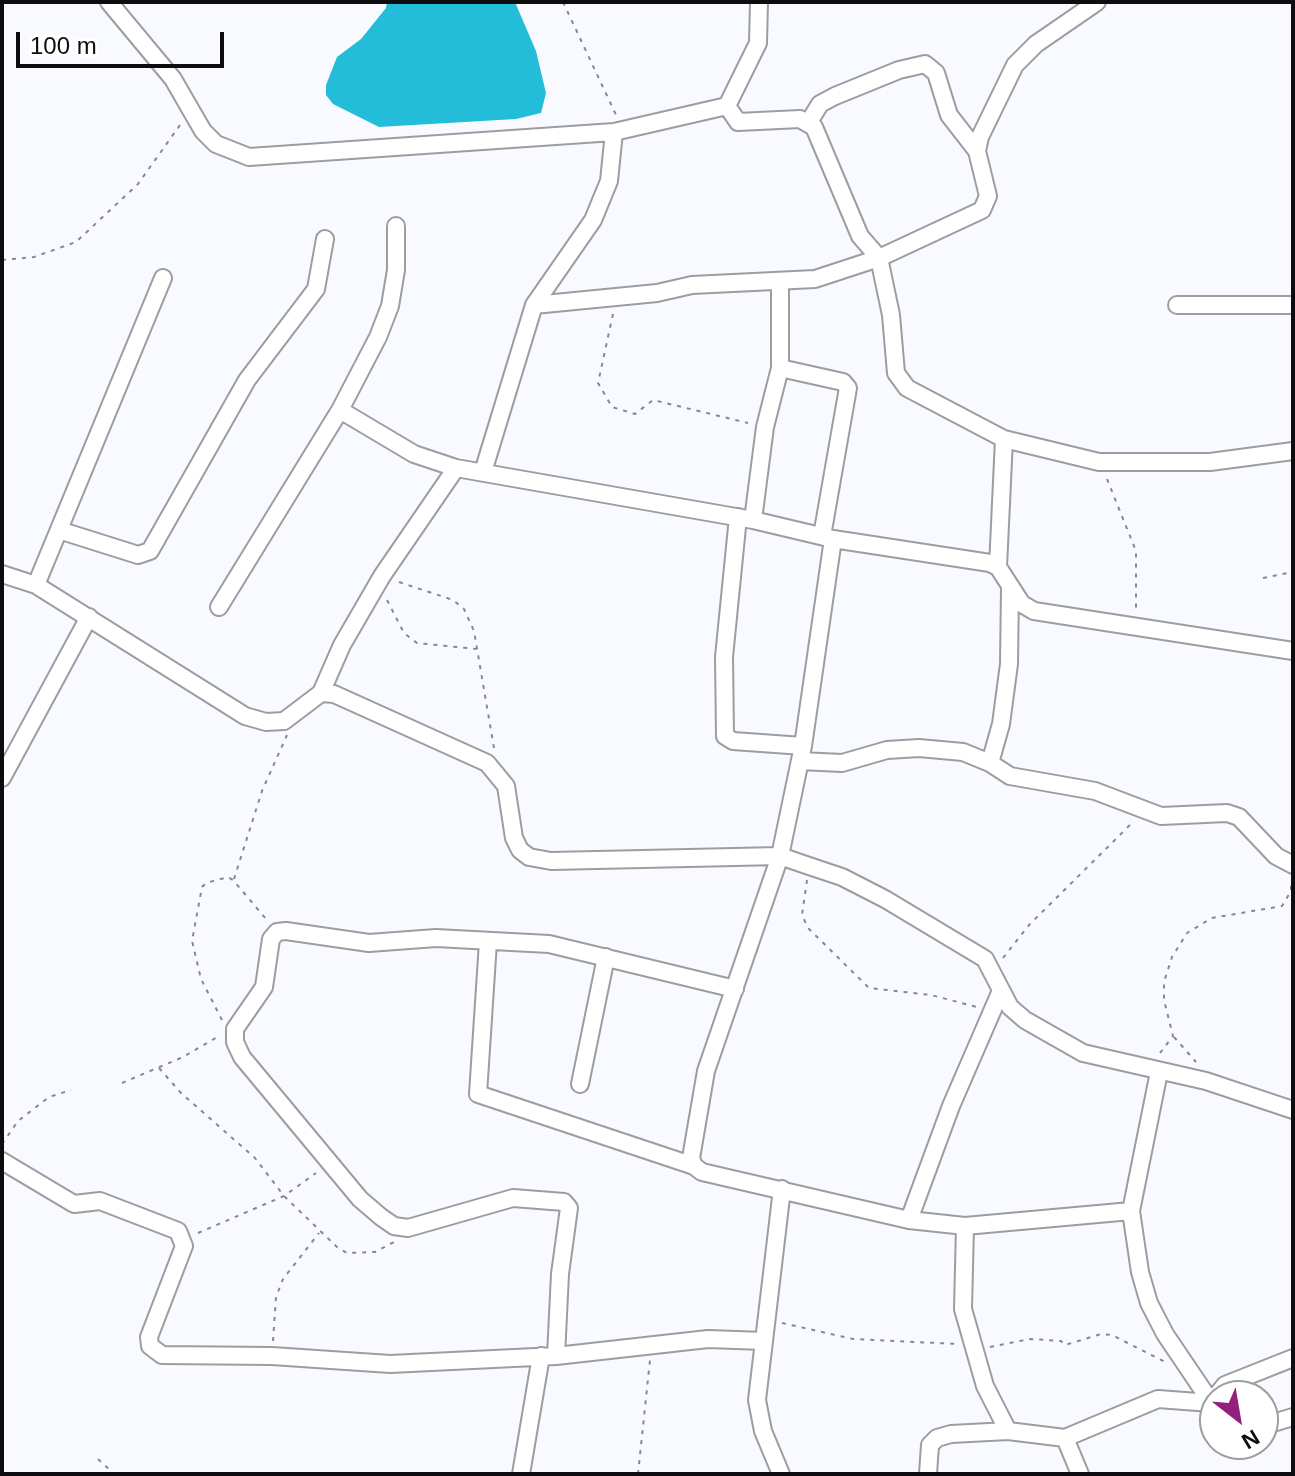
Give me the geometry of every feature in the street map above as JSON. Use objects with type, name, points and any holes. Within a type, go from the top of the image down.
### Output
[{"type":"street","points":[[109,2],[173,79],[203,131],[216,144],[249,157],[621,131],[727,106]]},
{"type":"street","points":[[727,106],[758,43],[759,2]]},
{"type":"street","points":[[534,305],[692,285],[815,279],[879,258],[987,204],[977,151],[980,137],[1015,65],[1036,44],[1097,2]]},
{"type":"street","points":[[809,122],[820,104],[835,96],[899,70],[925,64],[936,73],[949,115],[977,151]]},
{"type":"street","points":[[727,106],[738,122],[748,124],[809,122]]},
{"type":"street","points":[[809,122],[826,149],[860,236],[879,258],[886,280],[900,381],[960,418],[1004,439],[1099,462],[1210,462],[1293,451]]},
{"type":"street","points":[[483,472],[534,305],[593,220],[609,181],[621,131]]},
{"type":"street","points":[[219,607],[340,410],[378,337],[390,306],[396,226]]},
{"type":"street","points":[[62,531],[138,555],[150,551],[247,380],[316,289],[325,239]]},
{"type":"street","points":[[36,585],[62,531],[163,278]]},
{"type":"street","points":[[780,281],[780,368],[745,518],[724,657],[725,736],[733,741],[842,763],[887,750],[941,748],[990,763],[1010,776],[1095,791],[1175,818],[1227,813],[1239,817],[1276,856],[1292,864]]},
{"type":"street","points":[[1177,305],[1293,305]]},
{"type":"street","points":[[694,1166],[691,1158],[706,1071],[780,856],[801,753],[848,388],[843,382],[780,368]]},
{"type":"street","points":[[340,410],[414,454],[456,468],[745,518],[827,538],[990,563],[998,567]]},
{"type":"street","points":[[1004,439],[998,567],[1022,604],[1034,611],[1293,651]]},
{"type":"street","points":[[2,574],[36,585],[245,716],[275,722],[298,711],[321,693],[342,645],[380,580],[456,468]]},
{"type":"street","points":[[990,763],[1001,724],[1009,664],[1010,588]]},
{"type":"street","points":[[2,777],[60,677],[89,617]]},
{"type":"street","points":[[321,693],[334,694],[487,763],[506,786],[517,845],[524,854],[536,859],[780,856],[885,899],[985,959],[993,969],[1000,993],[1025,1020],[1083,1053],[1206,1081],[1293,1110]]},
{"type":"street","points":[[521,1474],[549,1356],[571,1214],[564,1202],[513,1198],[408,1228],[394,1226],[381,1217],[330,1163],[242,1057],[235,1042],[235,1029],[264,987],[271,939],[277,932],[369,943],[436,938],[549,944],[735,989]]},
{"type":"street","points":[[488,942],[478,1094],[694,1166],[702,1172],[909,1220],[965,1226],[1131,1211]]},
{"type":"street","points":[[580,1084],[606,957]]},
{"type":"street","points":[[909,1220],[990,1010],[1000,993]]},
{"type":"street","points":[[1152,1070],[1131,1211],[1149,1303],[1199,1383]]},
{"type":"street","points":[[2,1161],[74,1204],[100,1201],[178,1231],[184,1246],[149,1337],[150,1346],[162,1355],[272,1356],[390,1364],[549,1356],[708,1339],[764,1341]]},
{"type":"street","points":[[781,1474],[763,1431],[757,1400],[782,1189]]},
{"type":"street","points":[[965,1226],[963,1309],[972,1347],[994,1407],[1008,1431]]},
{"type":"street","points":[[1238,1380],[1293,1358]]},
{"type":"street","points":[[928,1474],[930,1445],[937,1438],[951,1434],[1008,1431],[1065,1438],[1158,1399],[1199,1400]]},
{"type":"street","points":[[1065,1438],[1080,1474]]},
{"type":"path","points":[[563,2],[618,118],[621,131]]},
{"type":"path","points":[[2,260],[34,257],[66,248],[100,223],[138,184],[191,109]]},
{"type":"path","points":[[616,297],[598,383],[612,407],[635,414],[653,400],[765,427]]},
{"type":"path","points":[[1099,462],[1132,537],[1139,564],[1135,627]]},
{"type":"path","points":[[1263,578],[1293,572]]},
{"type":"path","points":[[380,580],[410,639],[417,643],[477,649]]},
{"type":"path","points":[[380,580],[453,600],[464,609],[477,649],[498,773]]},
{"type":"path","points":[[233,880],[262,791],[298,711]]},
{"type":"path","points":[[993,969],[1029,925],[1147,810]]},
{"type":"path","points":[[1206,1081],[1187,1048],[1173,1036],[1164,1000],[1164,982],[1172,957],[1187,933],[1212,918],[1282,906],[1291,891],[1292,864]]},
{"type":"path","points":[[809,866],[802,915],[808,928],[869,988],[889,993],[931,995],[990,1010]]},
{"type":"path","points":[[122,1083],[159,1068],[227,1031],[201,979],[192,941],[202,887],[206,883],[228,877],[233,880],[277,932]]},
{"type":"path","points":[[1152,1070],[1173,1036]]},
{"type":"path","points":[[159,1068],[181,1093],[255,1158],[284,1196],[320,1232],[347,1253],[386,1249],[408,1228]]},
{"type":"path","points":[[2,1144],[18,1121],[49,1097],[71,1090]]},
{"type":"path","points":[[183,1239],[284,1196],[330,1163]]},
{"type":"path","points":[[272,1356],[276,1297],[283,1279],[320,1232]]},
{"type":"path","points":[[766,1319],[853,1339],[972,1347],[1030,1339],[1061,1341],[1065,1345],[1101,1334],[1112,1335],[1166,1364],[1174,1357],[1189,1371]]},
{"type":"path","points":[[638,1474],[643,1399],[653,1344]]},
{"type":"path","points":[[98,1459],[114,1474]]},
{"type":"water","points":[[387,2],[515,2],[536,51],[546,93],[541,113],[516,119],[379,127],[333,104],[326,95],[326,85],[337,57],[361,39],[386,8]]}]
